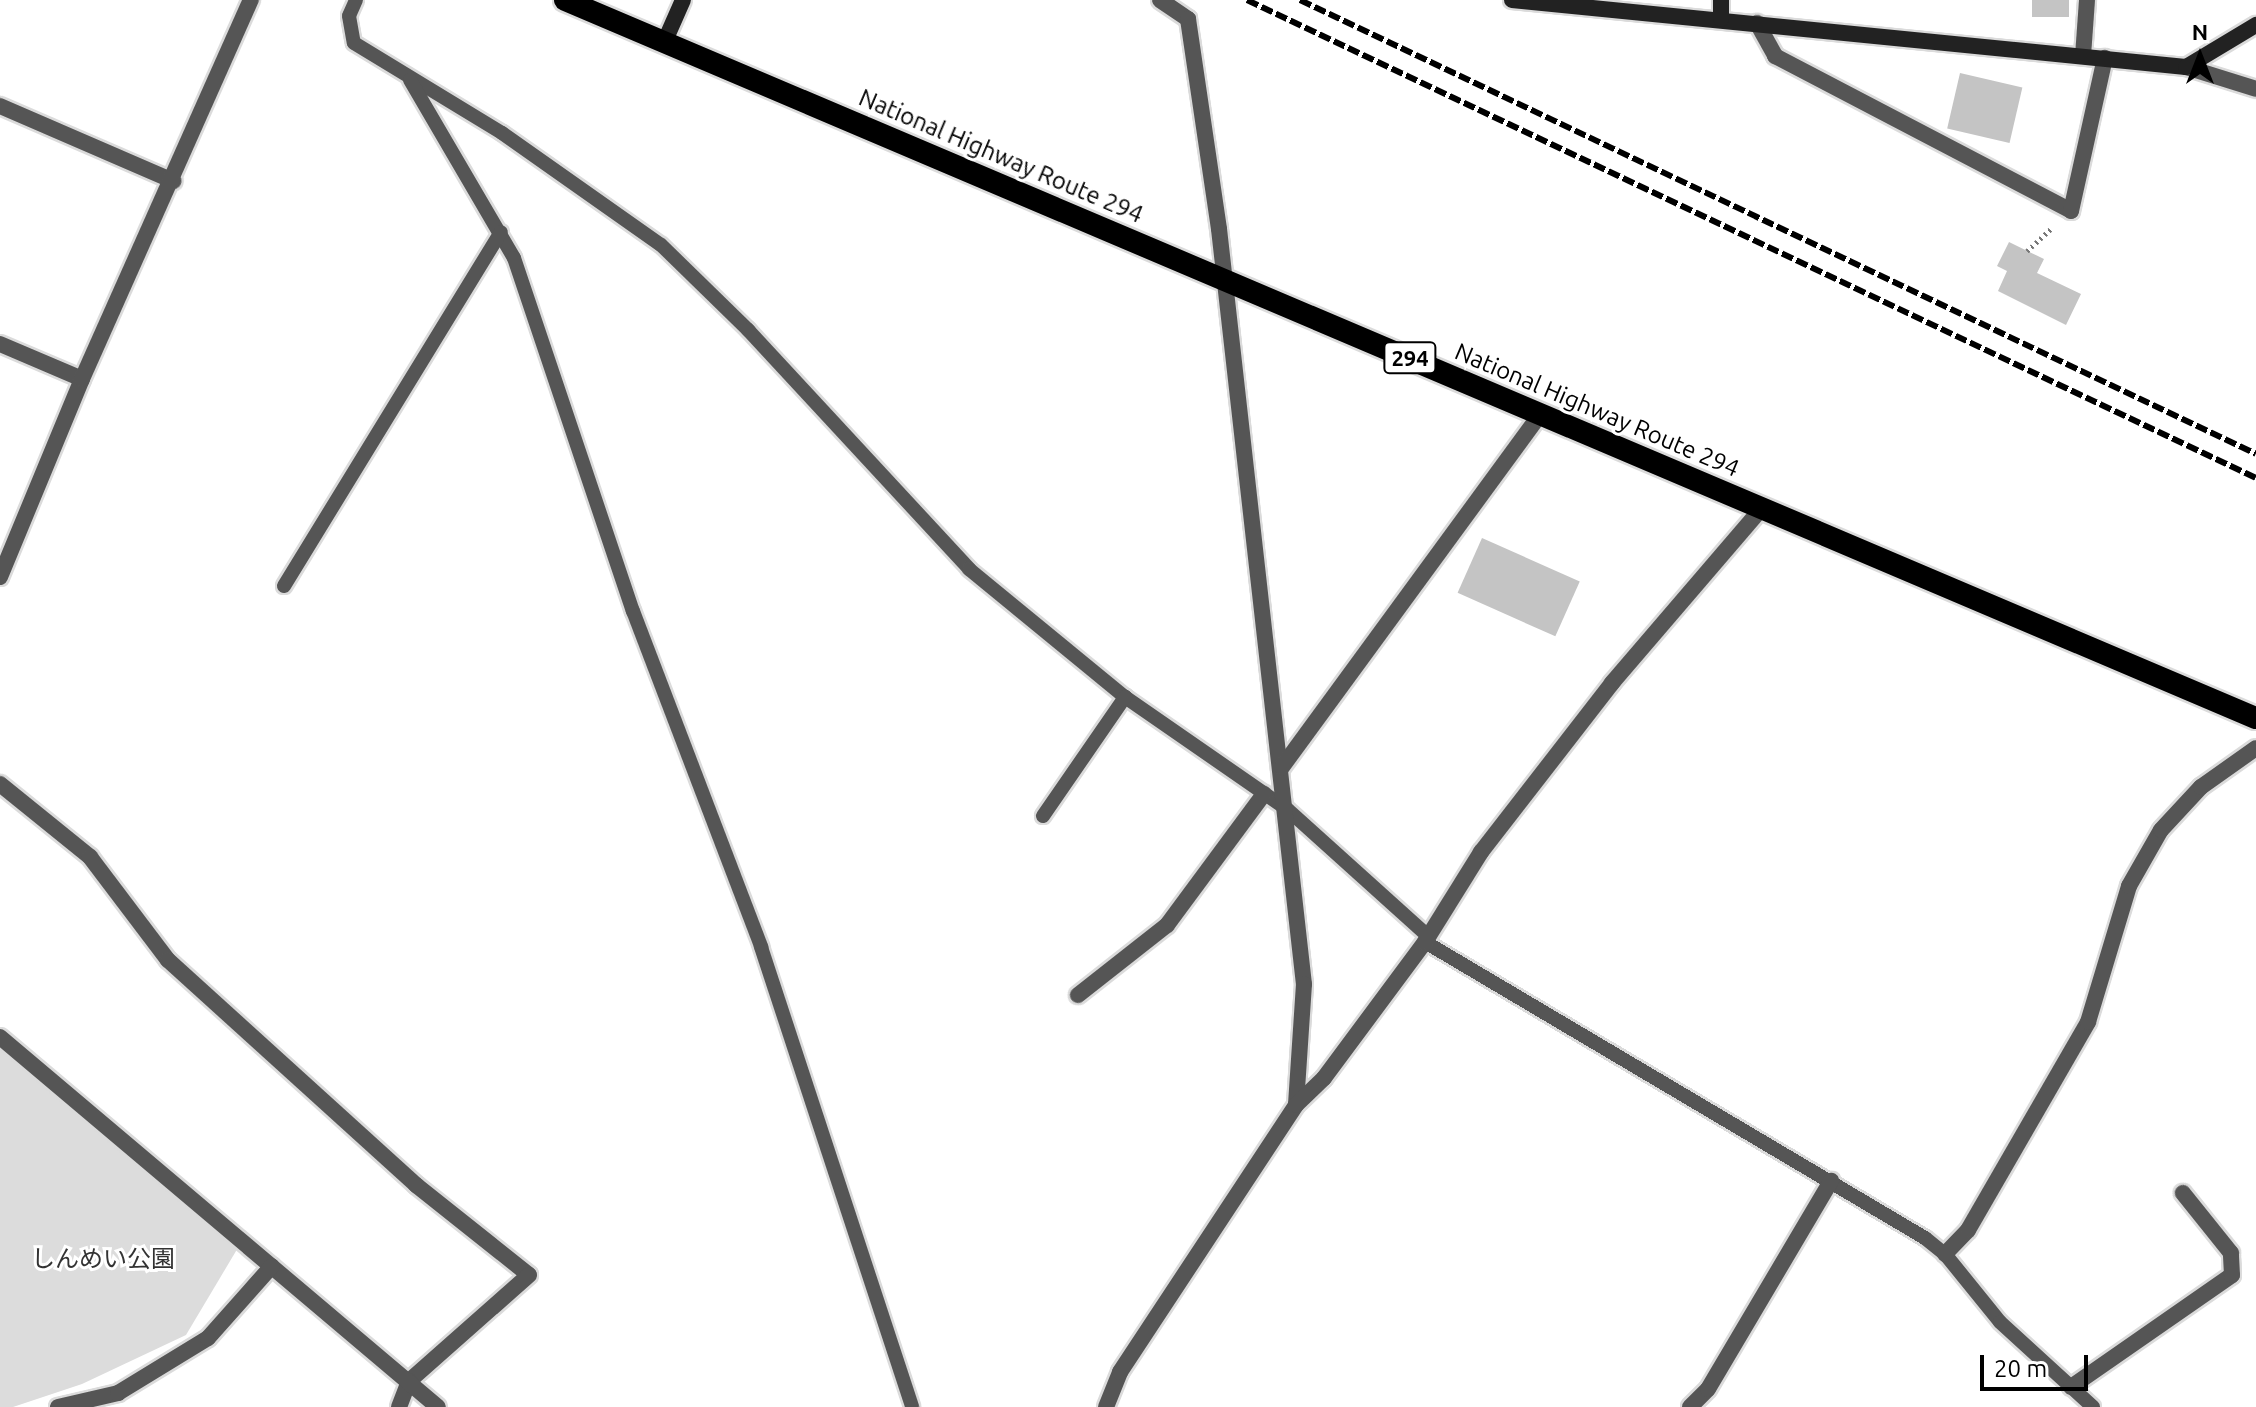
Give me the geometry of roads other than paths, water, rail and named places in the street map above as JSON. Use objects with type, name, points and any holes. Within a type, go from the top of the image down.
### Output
[{"type":"highway","name":"National Highway Route 294","points":[[565,0],[2256,718]]},
{"type":"main road","points":[[664,43],[683,0]]},
{"type":"main road","points":[[1512,0],[2186,67],[2256,25]]},
{"type":"main road","points":[[1721,0],[1721,19]]},
{"type":"street","points":[[0,577],[82,379],[173,181],[251,0]]},
{"type":"street","points":[[1160,0],[1188,19],[1225,278],[1288,810],[1304,984],[1296,1105]]},
{"type":"street","points":[[2083,56],[2087,0]]},
{"type":"street","points":[[1757,23],[1775,56],[2071,211],[2105,58]]},
{"type":"street","points":[[2186,67],[2256,89]]},
{"type":"street","points":[[0,106],[173,181]]},
{"type":"street","points":[[0,344],[82,379]]},
{"type":"street","points":[[1282,767],[1540,414]]},
{"type":"street","points":[[1106,1407],[1120,1372],[1296,1105],[1324,1078],[1426,939],[1481,852],[1612,683],[1762,508]]},
{"type":"street","points":[[1945,1254],[1968,1230],[2088,1022],[2129,886],[2161,830],[2201,787],[2256,748]]},
{"type":"street","points":[[0,784],[90,857],[168,960],[416,1185],[529,1275],[409,1381],[399,1407]]},
{"type":"street","points":[[1078,995],[1167,925],[1264,794]]},
{"type":"street","points":[[0,1037],[438,1407]]},
{"type":"street","points":[[1690,1407],[1708,1389],[1831,1181]]},
{"type":"street","points":[[2071,1387],[2232,1275],[2231,1253],[2183,1193]]},
{"type":"street","points":[[58,1407],[118,1393],[208,1338],[272,1266]]},
{"type":"lane","points":[[356,0],[349,16],[354,43],[502,133],[661,245],[748,330],[969,569],[1125,697],[1288,810],[1426,939],[1831,1181],[1945,1254],[2000,1322],[2093,1407]]},
{"type":"lane","points":[[408,77],[501,232],[633,611],[761,947],[912,1407]]},
{"type":"lane","points":[[284,586],[501,232]]},
{"type":"lane","points":[[1043,816],[1125,697]]},
{"type":"railway","points":[[1247,0],[2256,478]]},
{"type":"railway","points":[[1300,0],[2256,454]]},
{"type":"park label","name":"しんめい公園","points":[[103,1259]]}]
